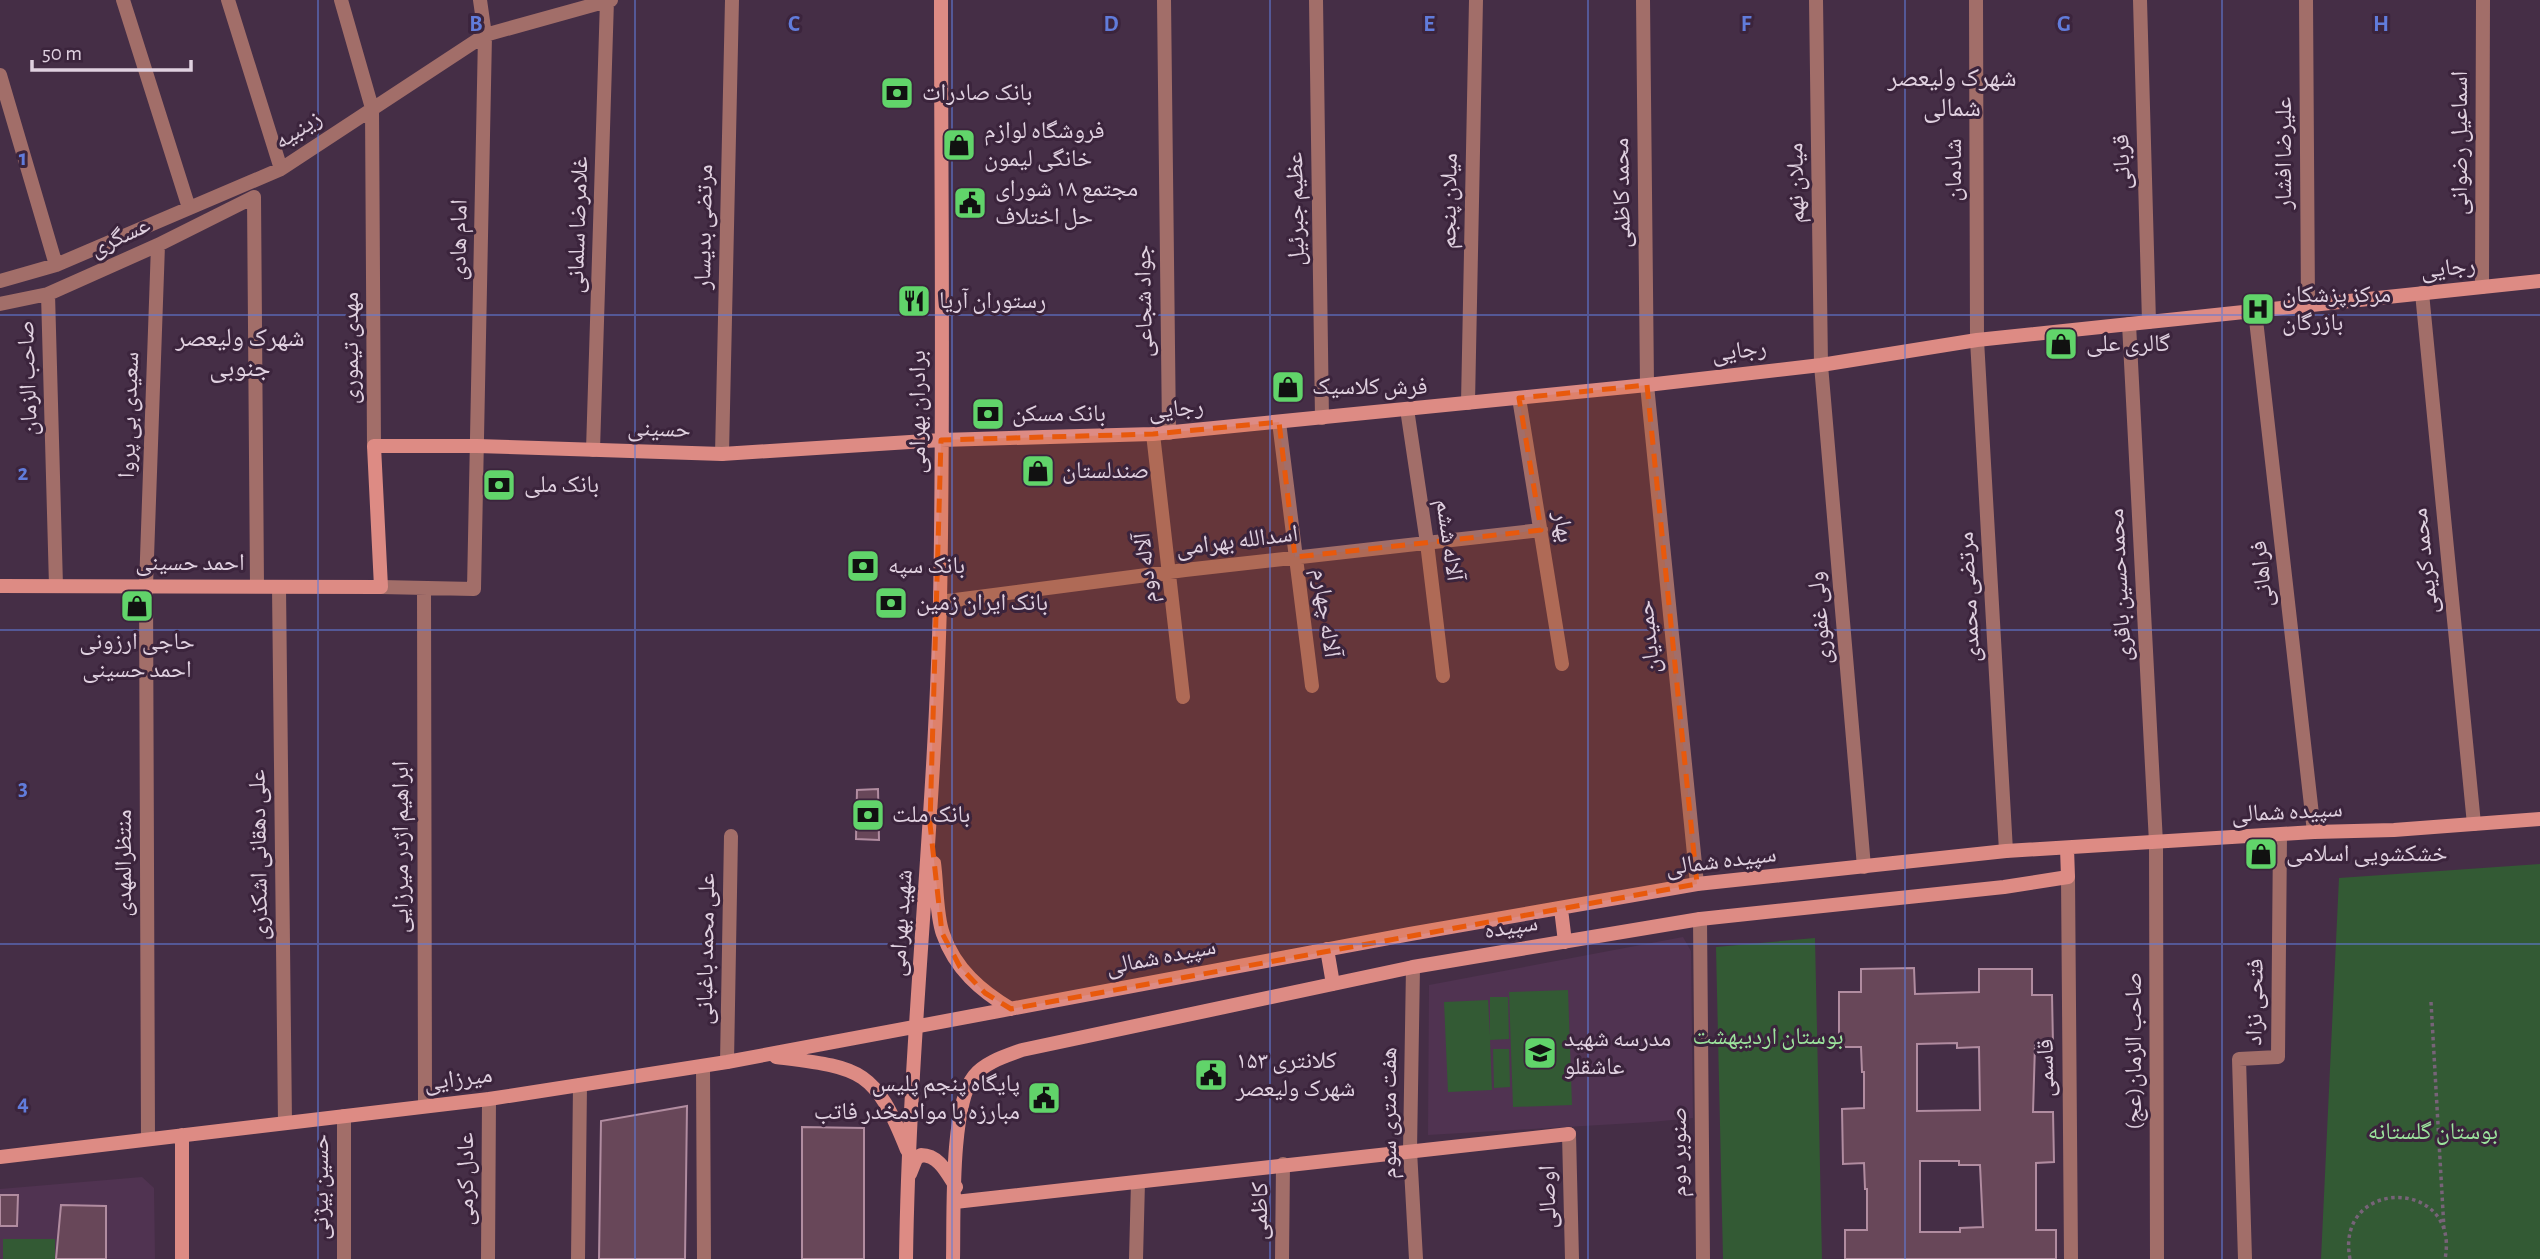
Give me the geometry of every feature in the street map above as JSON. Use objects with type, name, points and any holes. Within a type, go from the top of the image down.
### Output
[{"type":"main road","name":"برادران بهرامی","points":[[930,824],[940,602],[941,0]]},
{"type":"main road","name":"رجایی","points":[[941,440],[1161,434],[1322,418],[1821,365],[1977,340],[2540,281]]},
{"type":"main road","name":"حسینی","points":[[374,446],[477,446],[722,454],[941,440]]},
{"type":"main road","name":"مهدی تیموری","points":[[374,446],[381,587]]},
{"type":"main road","name":"احمد حسینی","points":[[0,586],[381,587]]},
{"type":"main road","name":"سپیده شمالی","points":[[917,1025],[1697,884],[2006,851],[2314,832],[2394,830],[2540,819]]},
{"type":"main road","points":[[930,824],[942,933],[960,967],[985,993],[1011,1009]]},
{"type":"main road","name":"شهید بهرامی","points":[[917,1025],[930,824]]},
{"type":"main road","points":[[2067,848],[2067,877]]},
{"type":"main road","name":"سپیده","points":[[956,1194],[962,1098],[974,1075],[992,1062],[1021,1050],[1413,967],[1700,919],[2004,887],[2067,877]]},
{"type":"main road","points":[[1561,909],[1565,942]]},
{"type":"main road","points":[[1327,949],[1333,984]]},
{"type":"main road","name":"میرزایی","points":[[0,1157],[489,1099],[765,1056],[917,1025]]},
{"type":"main road","points":[[906,1259],[917,1025]]},
{"type":"main road","points":[[765,1056],[838,1066],[858,1074],[873,1086],[887,1105],[909,1156]]},
{"type":"main road","points":[[956,1194],[1138,1182],[1569,1134]]},
{"type":"main road","points":[[182,1135],[182,1259]]},
{"type":"main road","points":[[908,1179],[916,1159],[921,1155],[934,1158],[943,1167],[956,1194],[953,1259]]},
{"type":"street","points":[[123,0],[189,208]]},
{"type":"street","points":[[228,0],[281,169]]},
{"type":"street","name":"مهدی تیموری","points":[[341,0],[372,108],[374,446]]},
{"type":"street","name":"امام هادی","points":[[477,446],[485,35],[480,0]]},
{"type":"street","name":"مرتضی بدیسار","points":[[722,454],[732,0]]},
{"type":"street","name":"جواد شجاعی","points":[[1161,434],[1164,0]]},
{"type":"street","name":"عظیم جبرئیل","points":[[1316,0],[1322,418]]},
{"type":"street","name":"میلان پنجم","points":[[1468,403],[1476,0]]},
{"type":"street","name":"محمد کاظمی","points":[[1643,0],[1647,385]]},
{"type":"street","name":"میلان نهم","points":[[1816,0],[1821,365]]},
{"type":"street","name":"شادمان","points":[[1976,0],[1977,340]]},
{"type":"street","name":"قربانی","points":[[2140,0],[2149,322]]},
{"type":"street","name":"علیرضا افشار","points":[[2306,0],[2308,305]]},
{"type":"street","name":"اسماعیل رضوانی","points":[[2482,287],[2483,0]]},
{"type":"street","name":"زینبیه","points":[[0,281],[56,265],[281,169],[485,35],[609,1]]},
{"type":"street","name":"غلامرضا سلمانی","points":[[593,450],[609,1]]},
{"type":"street","points":[[0,75],[56,265]]},
{"type":"street","name":"عسگری","points":[[0,304],[48,294],[158,245],[254,197],[257,586]]},
{"type":"street","name":"سعیدی بی پروا","points":[[146,586],[158,245]]},
{"type":"street","name":"محمد کریمی","points":[[2422,293],[2474,824]]},
{"type":"street","name":"صاحب الزمان","points":[[48,294],[57,586]]},
{"type":"street","name":"فراهانی","points":[[2255,311],[2314,832]]},
{"type":"street","name":"محمدحسین باقری","points":[[2129,324],[2156,842]]},
{"type":"street","name":"مرتضی محمدی","points":[[1977,340],[2006,851]]},
{"type":"street","name":"ولی غفوری","points":[[1821,365],[1864,867]]},
{"type":"street","name":"حمیدیان","points":[[1647,385],[1697,884]]},
{"type":"street","name":"بهار","points":[[1519,398],[1562,664]]},
{"type":"street","name":"آلاله ششم","points":[[1407,409],[1443,677]]},
{"type":"street","name":"آلاله چهارم","points":[[1279,422],[1312,685]]},
{"type":"street","name":"آلاله دوم","points":[[1161,434],[1169,572],[1183,697]]},
{"type":"street","points":[[381,587],[474,589],[477,446]]},
{"type":"street","name":"اسدالله بهرامی","points":[[940,602],[1169,572],[1541,530]]},
{"type":"street","name":"منتظرالمهدی","points":[[146,586],[148,1139]]},
{"type":"street","name":"علی دهقانی اشکذری","points":[[279,587],[285,1123]]},
{"type":"street","name":"ابراهیم اژدر میرزایی","points":[[424,588],[425,1106]]},
{"type":"street","name":"فتحی نزاد","points":[[2245,1259],[2239,1059],[2278,1057],[2280,835]]},
{"type":"street","name":"علی محمد باغبانی","points":[[727,1062],[731,836]]},
{"type":"street","name":"صاحب الزمان(عج)","points":[[2156,842],[2157,1259]]},
{"type":"street","name":"قاسمی","points":[[2067,877],[2071,1259]]},
{"type":"street","name":"صنوبر دوم","points":[[1700,919],[1703,1259]]},
{"type":"street","name":"هفت متری سوم","points":[[1413,967],[1410,1151],[1416,1259]]},
{"type":"street","points":[[703,1066],[704,1259]]},
{"type":"street","points":[[578,1259],[580,1085]]},
{"type":"street","name":"عادل کرمی","points":[[488,1259],[489,1099]]},
{"type":"street","name":"حسین بیژنی","points":[[344,1116],[344,1259]]},
{"type":"street","name":"اوصالی","points":[[1569,1134],[1572,1259]]},
{"type":"street","name":"کاظمی","points":[[1282,1259],[1283,1164]]},
{"type":"street","points":[[1136,1259],[1138,1182]]},
{"type":"path","points":[[2431,1002],[2447,1243],[2445,1259]]},
{"type":"path","points":[[2350,1259],[2348,1241],[2353,1225],[2362,1211],[2375,1201],[2391,1196],[2408,1197],[2423,1203],[2436,1214],[2444,1229]]},
{"type":"highlighted area","points":[[1647,385],[1697,884],[1011,1009],[985,993],[960,967],[942,933],[930,824],[941,440],[1153,434],[1279,422],[1295,557],[1541,530],[1519,398]]},
{"type":"shaded area","name":"مدرسه شهید عاشقلو","points":[[1683,937],[1691,951],[1693,1118],[1428,1135],[1429,985]]},
{"type":"shaded area","points":[[142,1177],[154,1188],[155,1259],[0,1259],[0,1189]]},
{"type":"green space","name":"بوستان گلستانه","points":[[2540,864],[2540,1259],[2321,1259],[2339,878]]},
{"type":"green space","name":"بوستان اردیبهشت","points":[[1815,938],[1822,1259],[1723,1259],[1716,947]]},
{"type":"green space","points":[[1568,990],[1572,1105],[1513,1107],[1509,992]]},
{"type":"green space","points":[[1490,997],[1508,997],[1509,1039],[1490,1040],[1492,1090],[1448,1092],[1444,1002],[1488,1000],[1490,1035]]},
{"type":"green space","points":[[1493,1049],[1509,1049],[1510,1087],[1494,1088]]},
{"type":"green space","points":[[3,1239],[55,1239],[55,1259],[3,1259]]},
{"type":"building","name":"بانک ملت","points":[[878,789],[879,840],[856,839],[857,790]]},
{"type":"building","points":[[1914,968],[1915,994],[1979,992],[1979,969],[2032,969],[2032,995],[2052,995],[2053,1045],[2035,1045],[2033,1112],[2053,1112],[2054,1162],[2036,1163],[2036,1230],[2056,1230],[2056,1259],[1845,1259],[1845,1230],[1867,1230],[1867,1189],[1864,1163],[1843,1164],[1842,1109],[1864,1108],[1864,1072],[1861,1047],[1839,1047],[1839,992],[1861,992],[1861,969]],"holes":[[[1957,1043],[1957,1048],[1979,1047],[1980,1110],[1917,1111],[1917,1044]],[[1920,1161],[1959,1161],[1959,1165],[1980,1165],[1983,1227],[1960,1228],[1960,1232],[1920,1232]]]},
{"type":"building","points":[[687,1106],[685,1259],[599,1259],[601,1121]]},
{"type":"building","points":[[802,1127],[864,1128],[864,1259],[802,1259]]},
{"type":"building","points":[[0,1195],[18,1195],[17,1226],[0,1226]]},
{"type":"building","points":[[61,1205],[106,1206],[106,1259],[56,1259]]},
{"type":"place","name":"بانک صادرات","points":[[897,93]]},
{"type":"place","name":"فروشگاه لوازم خانگی لیمون","points":[[959,145]]},
{"type":"place","name":"مجتمع ۱۸ شورای حل اختلاف","points":[[970,203]]},
{"type":"place","name":"رستوران آریا","points":[[914,301]]},
{"type":"place","name":"مرکز پزشکان بازرگان","points":[[2258,309]]},
{"type":"place","name":"گالری علی","points":[[2061,344]]},
{"type":"place","name":"فرش کلاسیک","points":[[1288,387]]},
{"type":"place","name":"بانک مسکن","points":[[988,414]]},
{"type":"place","name":"صندلستان","points":[[1038,471]]},
{"type":"place","name":"بانک ملی","points":[[499,485]]},
{"type":"place","name":"بانک سپه","points":[[863,566]]},
{"type":"place","name":"بانک ایران زمین","points":[[891,603]]},
{"type":"place","name":"حاجی ارزونی احمد حسینی","points":[[137,606]]},
{"type":"place","name":"بانک ملت","points":[[868,815]]},
{"type":"place","name":"خشکشویی اسلامی","points":[[2261,854]]},
{"type":"place","name":"مدرسه شهید عاشقلو","points":[[1540,1053]]},
{"type":"place","name":"کلانتری ۱۵۳ شهرک ولیعصر","points":[[1211,1075]]},
{"type":"place","name":"پایگاه پنجم پلیس مبارزه با موادمخدر فاتب","points":[[1044,1098]]},
{"type":"district","name":"شهرک ولیعصر شمالی","points":[[1952,93]]},
{"type":"district","name":"شهرک ولیعصر جنوبی","points":[[240,353]]}]
